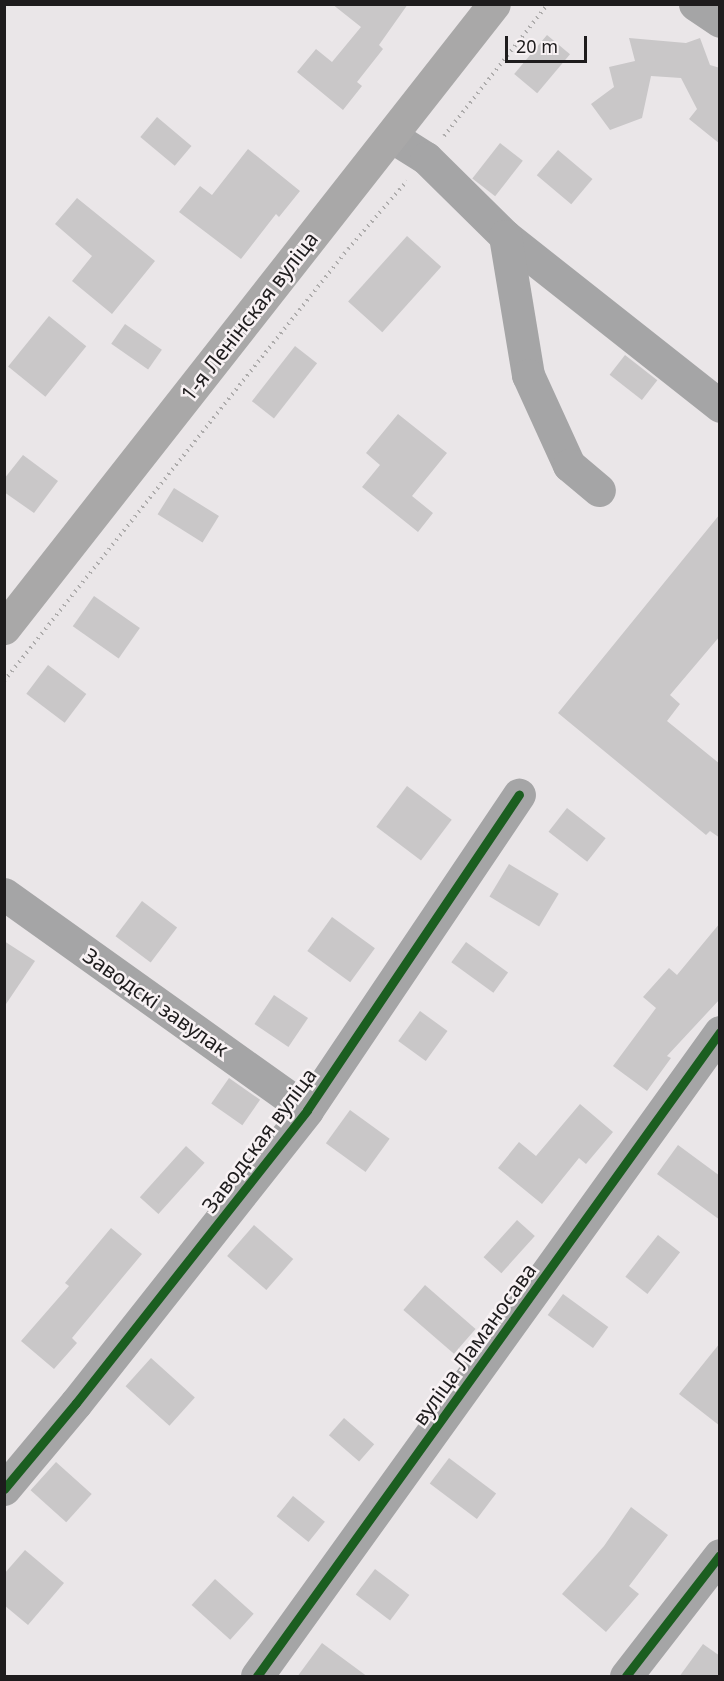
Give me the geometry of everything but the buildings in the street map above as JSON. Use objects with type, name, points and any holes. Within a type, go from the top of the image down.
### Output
[{"type":"main road","name":"1-я Ленінская вуліца","points":[[4,628],[494,4]]},
{"type":"street","points":[[696,4],[720,21]]},
{"type":"street","points":[[391,136],[426,158],[505,236],[720,406]]},
{"type":"street","points":[[505,236],[528,375],[569,465],[598,490]]},
{"type":"street","name":"Заводская вуліца","points":[[4,1489],[76,1403],[307,1110],[519,795]]},
{"type":"street","name":"Заводскі завулак","points":[[4,894],[307,1110]]},
{"type":"street","name":"вуліца Ламаносава","points":[[257,1677],[720,1032]]},
{"type":"street","points":[[626,1677],[720,1555]]},
{"type":"path","points":[[4,681],[348,249],[426,158],[548,4]]},
{"type":"cycle path","points":[[4,1489],[76,1403],[307,1110],[519,795]]},
{"type":"cycle path","points":[[257,1676],[720,1032]]},
{"type":"cycle path","points":[[626,1676],[720,1555]]}]
